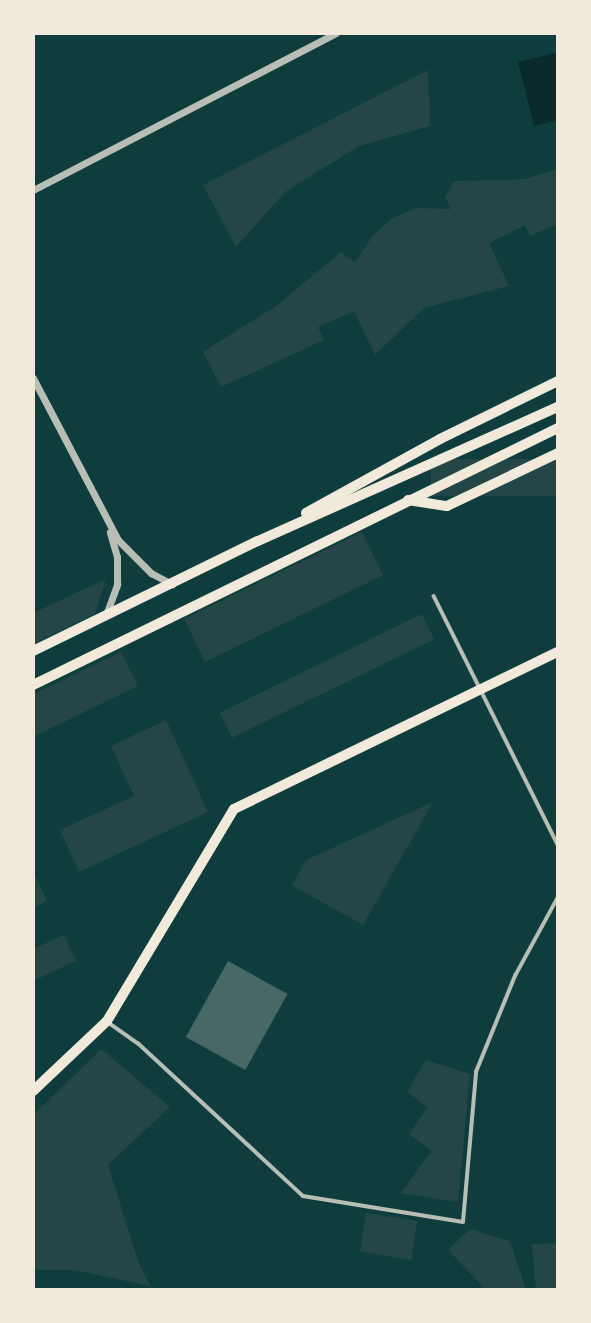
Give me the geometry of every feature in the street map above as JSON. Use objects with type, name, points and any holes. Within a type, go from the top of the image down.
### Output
[{"type":"main road","points":[[33,651],[258,541],[440,439],[558,381]]},
{"type":"main road","points":[[258,541],[445,461],[558,407]]},
{"type":"main road","points":[[33,685],[558,428]]},
{"type":"main road","points":[[408,500],[447,506],[558,453]]},
{"type":"main road","points":[[33,1091],[107,1021],[234,809],[558,652]]},
{"type":"street","points":[[33,190],[336,33]]},
{"type":"street","points":[[33,378],[106,521],[140,564],[173,584]]},
{"type":"street","points":[[106,521],[117,564],[117,584],[106,616]]},
{"type":"lane","points":[[434,596],[558,845]]},
{"type":"lane","points":[[107,1021],[138,1044],[303,1196],[463,1222],[476,1072],[515,976],[558,897]]},
{"type":"shaded area","points":[[558,52],[558,120],[534,126],[518,62]]},
{"type":"shaded area","points":[[428,70],[430,126],[359,146],[285,192],[236,247],[203,185]]},
{"type":"shaded area","points":[[558,169],[558,224],[530,236],[525,225],[489,243],[509,286],[424,308],[375,355],[354,311],[318,327],[324,340],[221,387],[203,352],[276,306],[341,252],[355,262],[374,234],[393,218],[415,208],[451,209],[445,197],[454,181],[525,179]]},
{"type":"shaded area","points":[[431,459],[558,459],[558,496],[431,496]]},
{"type":"shaded area","points":[[362,532],[383,575],[205,662],[184,619]]},
{"type":"shaded area","points":[[106,579],[95,614],[33,644],[33,613]]},
{"type":"shaded area","points":[[422,614],[434,639],[232,738],[220,713]]},
{"type":"shaded area","points":[[121,652],[138,686],[33,737],[33,694]]},
{"type":"shaded area","points":[[166,720],[208,812],[79,872],[60,830],[134,796],[111,746]]},
{"type":"shaded area","points":[[433,802],[363,925],[292,885],[306,860]]},
{"type":"shaded area","points":[[35,875],[47,901],[33,908],[33,876]]},
{"type":"shaded area","points":[[64,935],[76,961],[33,981],[33,949]]},
{"type":"shaded area","points":[[101,1049],[170,1107],[108,1165],[138,1261],[150,1286],[75,1270],[33,1270],[33,1115]]},
{"type":"shaded area","points":[[426,1060],[470,1074],[458,1202],[401,1193],[431,1151],[409,1134],[427,1108],[407,1091]]},
{"type":"shaded area","points":[[366,1213],[417,1221],[411,1260],[360,1252]]},
{"type":"shaded area","points":[[470,1229],[510,1241],[526,1290],[486,1290],[448,1250]]},
{"type":"shaded area","points":[[558,1243],[558,1290],[536,1290],[532,1244]]},
{"type":"building","points":[[228,961],[287,994],[245,1070],[186,1037]]}]
